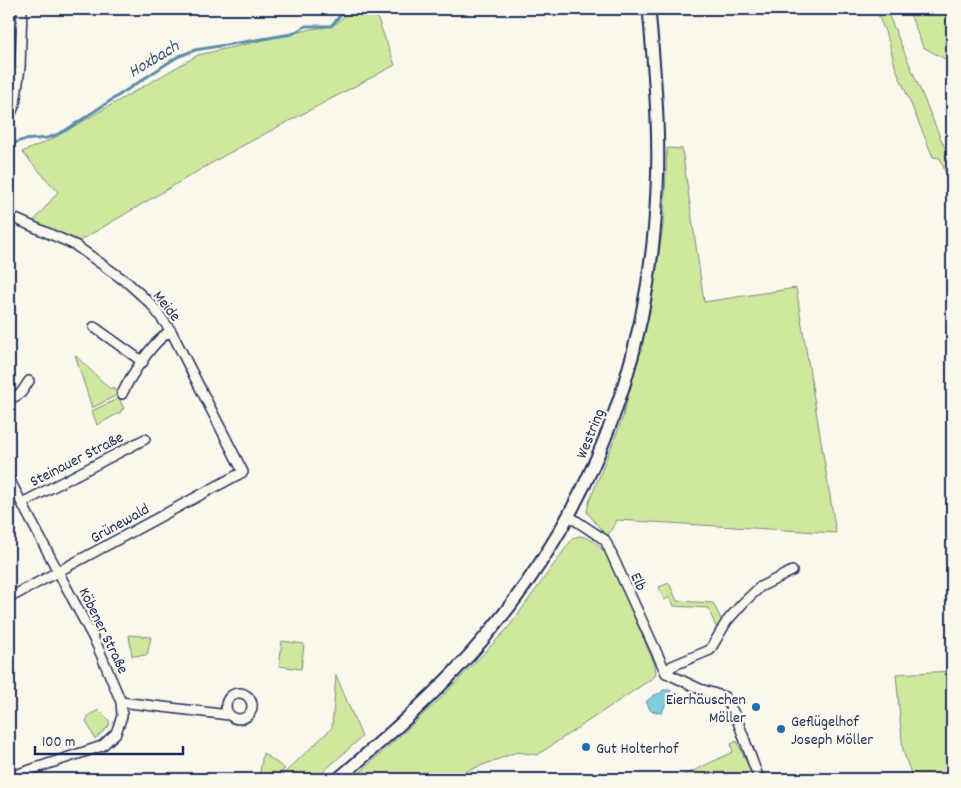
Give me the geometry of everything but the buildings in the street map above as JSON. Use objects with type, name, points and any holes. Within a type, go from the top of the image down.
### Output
[{"type":"main road","name":"Westring","points":[[338,779],[420,707],[484,638],[542,561],[569,516],[599,454],[619,402],[638,334],[652,244],[657,189],[657,114],[649,9]]},
{"type":"street","points":[[9,118],[15,104],[20,68],[22,9]]},
{"type":"street","name":"Meide","points":[[9,216],[75,245],[128,282],[151,304],[171,330],[243,472]]},
{"type":"street","points":[[94,327],[143,362]]},
{"type":"street","points":[[122,394],[129,379],[165,333],[171,330]]},
{"type":"street","points":[[9,400],[21,393],[29,381]]},
{"type":"street","name":"Steinauer Straße","points":[[22,503],[145,439]]},
{"type":"street","name":"Grünewald","points":[[9,598],[243,472]]},
{"type":"street","name":"Steinauer Straße","points":[[9,479],[59,571]]},
{"type":"street","name":"Elb","points":[[569,516],[605,540],[666,673]]},
{"type":"street","name":"Köbener Straße","points":[[9,777],[102,746],[116,733],[120,725],[122,716],[121,702],[97,645],[59,571]]},
{"type":"street","points":[[759,779],[737,719],[725,696],[700,688],[666,673],[672,666],[710,650],[727,621],[743,603],[760,587],[792,571]]},
{"type":"street","points":[[121,702],[229,715]]},
{"type":"green space","points":[[348,9],[374,9],[395,65],[227,154],[76,243],[33,222],[58,192],[22,152],[52,139],[198,55],[334,25],[342,19]]},
{"type":"green space","points":[[876,9],[886,9],[952,165],[952,190],[940,158],[933,157],[895,66],[889,42]]},
{"type":"green space","points":[[908,9],[952,9],[952,63],[923,47]]},
{"type":"green space","points":[[667,148],[682,149],[704,302],[796,288],[836,533],[617,520],[607,537],[587,512],[589,502],[622,420],[650,311],[664,219]]},
{"type":"green space","points":[[75,355],[110,389],[113,387],[117,395],[92,408]]},
{"type":"green space","points":[[119,398],[124,409],[97,425],[92,411]]},
{"type":"green space","points":[[580,536],[599,546],[608,556],[655,665],[656,673],[653,678],[537,755],[517,752],[446,779],[353,779],[439,700],[508,628],[573,538]]},
{"type":"green space","points":[[669,583],[677,601],[713,603],[723,623],[718,631],[708,608],[674,606],[670,597],[664,600],[659,587]]},
{"type":"green space","points":[[129,635],[151,637],[147,655],[132,656]]},
{"type":"green space","points":[[282,641],[304,644],[301,669],[279,666]]},
{"type":"green space","points":[[952,671],[952,779],[913,779],[903,751],[896,674]]},
{"type":"green space","points":[[336,675],[362,737],[315,779],[278,779],[332,728]]},
{"type":"green space","points":[[99,710],[109,720],[109,726],[95,739],[86,721],[89,715]]},
{"type":"green space","points":[[737,741],[750,770],[745,779],[676,779],[733,752],[731,744]]},
{"type":"green space","points":[[263,753],[285,769],[272,779],[259,779]]},
{"type":"water","points":[[663,690],[671,690],[662,713],[651,711],[646,702]]},
{"type":"waterway","name":"Hoxbach","points":[[9,147],[18,142],[42,139],[66,130],[177,57],[195,50],[292,34],[306,26],[331,26],[346,9]]},
{"type":"place","name":"Eierhäuschen Möller","points":[[756,707]]},
{"type":"place","name":"Geflügelhof Joseph Möller","points":[[781,729]]},
{"type":"place","name":"Gut Holterhof","points":[[586,747]]}]
